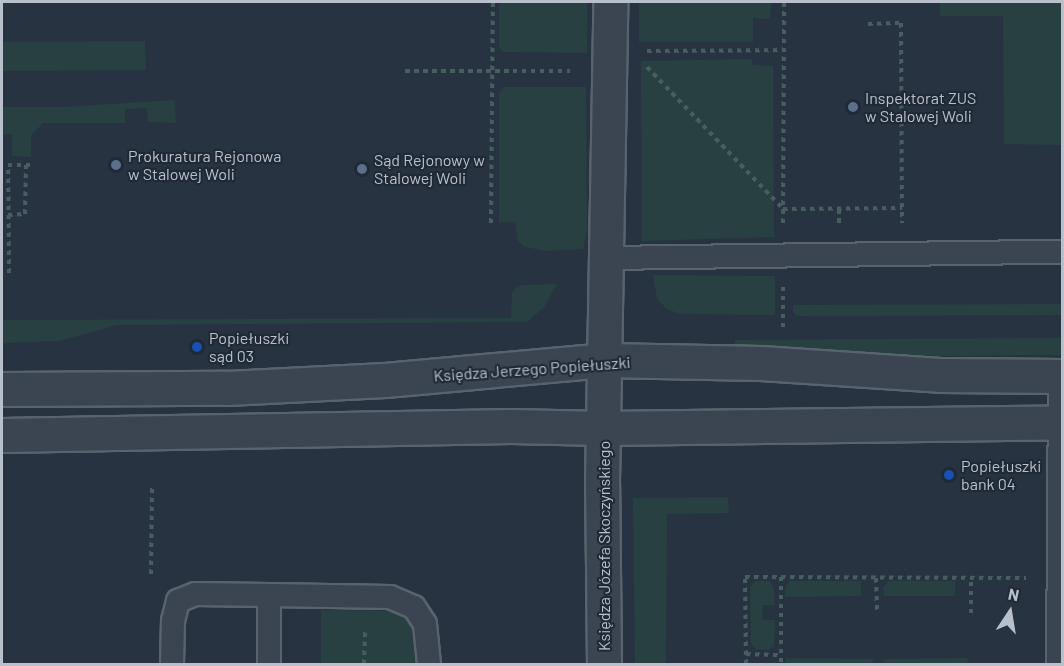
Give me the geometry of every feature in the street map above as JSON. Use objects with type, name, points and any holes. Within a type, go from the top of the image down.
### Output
[{"type":"street","name":"Księdza Józefa Skoczyńskiego","points":[[604,664],[603,428],[610,2]]},
{"type":"street","name":"Księdza Jerzego Popiełuszki","points":[[2,389],[227,388],[385,380],[604,360],[761,363],[939,375],[1061,376]]},
{"type":"street","points":[[2,435],[512,426],[603,428],[1061,422]]},
{"type":"lane","points":[[607,258],[1062,252]]},
{"type":"lane","points":[[1058,664],[1061,376]]},
{"type":"lane","points":[[172,664],[173,621],[178,601],[195,594],[390,597],[414,607],[425,624],[429,664]]},
{"type":"lane","points":[[269,595],[269,664]]},
{"type":"path","points":[[492,223],[493,2]]},
{"type":"path","points":[[783,230],[784,2]]},
{"type":"path","points":[[867,24],[901,23],[902,229]]},
{"type":"path","points":[[640,52],[784,50]]},
{"type":"path","points":[[641,61],[783,209],[902,208]]},
{"type":"path","points":[[405,71],[609,70]]},
{"type":"path","points":[[9,273],[8,165],[31,165]]},
{"type":"path","points":[[8,215],[25,214],[26,165]]},
{"type":"path","points":[[839,208],[839,229]]},
{"type":"path","points":[[151,574],[152,487]]},
{"type":"path","points":[[746,664],[745,577],[1035,578]]},
{"type":"path","points":[[781,577],[781,664]]},
{"type":"path","points":[[970,577],[970,613]]},
{"type":"path","points":[[876,578],[877,613]]},
{"type":"path","points":[[746,654],[781,655]]},
{"type":"green space","points":[[499,2],[587,2],[587,53],[503,52],[499,47]]},
{"type":"green space","points":[[639,2],[771,2],[770,19],[753,18],[753,42],[639,42]]},
{"type":"green space","points":[[940,2],[1062,2],[1062,145],[1004,144],[1003,16],[940,16]]},
{"type":"green space","points":[[145,41],[146,70],[2,71],[2,42]]},
{"type":"green space","points":[[752,59],[753,65],[773,66],[774,237],[642,241],[641,61]]},
{"type":"green space","points":[[504,87],[586,87],[587,230],[583,249],[547,251],[525,247],[518,241],[515,222],[499,222],[499,93]]},
{"type":"green space","points":[[174,100],[176,123],[148,122],[147,108],[125,109],[125,123],[43,123],[31,135],[31,157],[12,156],[12,134],[2,134],[2,107],[65,107]]},
{"type":"green space","points":[[653,275],[775,276],[775,315],[680,314],[667,309],[657,299]]},
{"type":"green space","points":[[557,284],[544,307],[527,322],[117,325],[59,341],[2,343],[2,320],[511,318],[512,293],[516,288],[522,285]]},
{"type":"green space","points":[[1062,304],[1062,315],[797,316],[793,312],[793,305]]},
{"type":"green space","points":[[1062,338],[1062,355],[939,356],[735,346],[735,340]]},
{"type":"green space","points":[[728,497],[729,513],[667,514],[666,664],[635,664],[633,498]]},
{"type":"green space","points":[[756,581],[769,581],[774,587],[774,605],[763,605],[762,620],[775,620],[774,646],[768,650],[756,649],[751,643],[750,587]]},
{"type":"green space","points":[[790,581],[861,581],[861,596],[785,597],[785,587]]},
{"type":"green space","points":[[889,581],[955,581],[955,596],[884,596],[883,588]]},
{"type":"green space","points":[[321,610],[391,611],[411,621],[420,641],[420,664],[321,664]]},
{"type":"green space","points":[[786,658],[875,659],[869,664],[786,664]]},
{"type":"green space","points":[[968,658],[967,664],[888,664],[882,659]]},
{"type":"place","name":"Inspektorat ZUS w Stalowej Woli","points":[[853,107]]},
{"type":"place","name":"Prokuratura Rejonowa w Stalowej Woli","points":[[116,165]]},
{"type":"place","name":"Sąd Rejonowy w Stalowej Woli","points":[[362,169]]},
{"type":"place","name":"Popiełuszki sąd 03","points":[[197,347]]},
{"type":"place","name":"Popiełuszki bank 04","points":[[949,475]]}]
